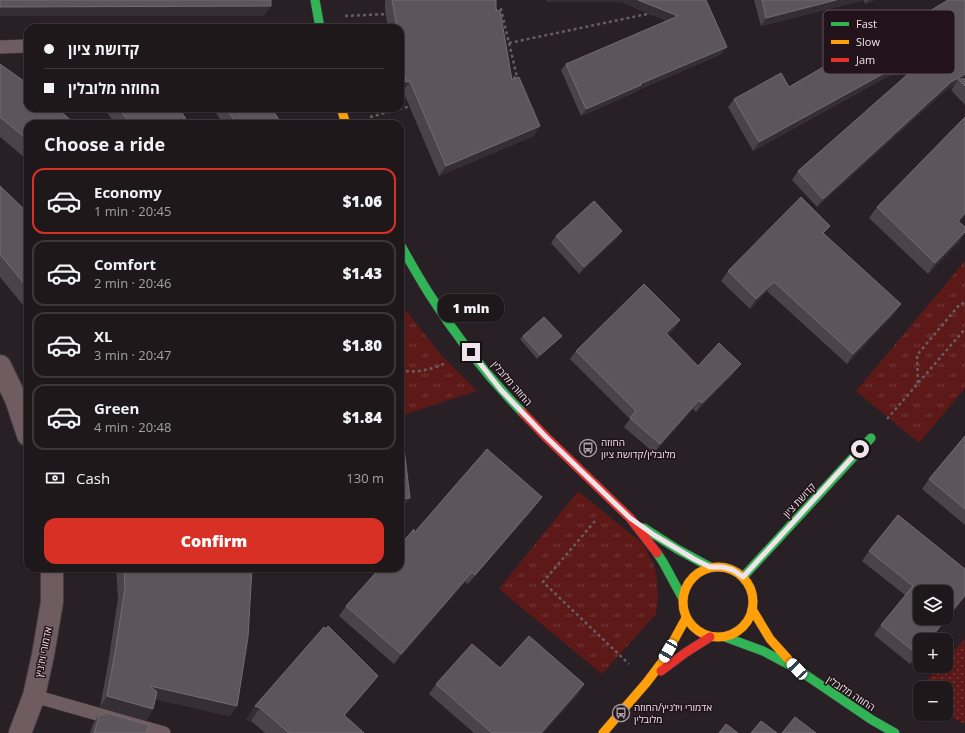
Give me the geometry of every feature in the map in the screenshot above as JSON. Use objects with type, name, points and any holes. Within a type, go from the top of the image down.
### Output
[{"type":"street","points":[[315,0],[319,24]]},
{"type":"street","name":"החוזה מלובלין","points":[[404,251],[428,292],[471,352],[501,390],[546,437],[630,518],[663,562],[682,597]]},
{"type":"street","points":[[0,366],[16,399],[24,423]]},
{"type":"street","name":"קדושת ציון","points":[[743,577],[871,438]]},
{"type":"street","name":"החוזה מלובלין","points":[[630,518],[677,549],[710,567]]},
{"type":"street","points":[[710,567],[728,568],[743,577],[750,586],[753,603],[748,620],[741,629],[725,637],[710,637],[695,630],[686,618],[682,607],[682,597],[691,578],[710,567]]},
{"type":"street","name":"אדמורי ויז'ניץ","points":[[20,733],[34,696],[43,655],[52,602],[52,572]]},
{"type":"street","name":"החוזה מלובלין","points":[[752,609],[770,639],[797,669]]},
{"type":"street","points":[[603,733],[647,682],[662,662],[686,618]]},
{"type":"street","points":[[647,682],[685,653],[710,637]]},
{"type":"street","name":"החוזה מלובלין","points":[[725,637],[763,651],[797,669],[834,696],[895,733]]},
{"type":"lane","points":[[0,47],[24,46]]},
{"type":"lane","points":[[34,696],[164,733]]},
{"type":"path","points":[[493,9],[501,9],[517,77],[502,81]]},
{"type":"path","points":[[509,43],[659,12]]},
{"type":"path","points":[[318,18],[390,14]]},
{"type":"path","points":[[404,108],[413,105]]},
{"type":"path","points":[[360,120],[388,112]]},
{"type":"path","points":[[918,383],[917,355],[960,304],[965,303]]},
{"type":"path","points":[[871,438],[965,329]]},
{"type":"path","points":[[404,371],[432,369],[471,352]]},
{"type":"path","points":[[612,500],[543,582],[647,682]]},
{"type":"green space","points":[[965,261],[965,388],[919,443],[856,391]]},
{"type":"green space","points":[[404,308],[442,356],[477,391],[404,415]]},
{"type":"green space","points":[[578,491],[643,544],[654,565],[657,579],[658,600],[656,614],[602,674],[499,589]]},
{"type":"green space","points":[[965,639],[965,724],[953,718],[953,681],[926,681],[934,673],[953,673],[953,652]]},
{"type":"building","points":[[0,0],[271,0],[271,6],[0,7]]},
{"type":"building","points":[[392,0],[496,0],[496,11],[500,10],[512,80],[519,77],[540,126],[446,166],[410,81],[406,82],[404,71],[404,24],[396,24]]},
{"type":"building","points":[[638,0],[706,0],[727,47],[586,109],[566,64],[678,16]]},
{"type":"building","points":[[762,0],[836,0],[766,18]]},
{"type":"building","points":[[948,0],[965,0],[965,74],[951,82],[823,199],[798,171],[908,74],[955,74],[955,10],[932,10]]},
{"type":"building","points":[[0,64],[24,81],[24,112],[62,112],[70,120],[24,120],[24,137],[0,117]]},
{"type":"building","points":[[823,67],[823,74],[883,74],[759,142],[734,99],[781,73],[789,87]]},
{"type":"building","points":[[958,79],[965,79],[965,86]]},
{"type":"building","points":[[121,112],[182,112],[186,120],[128,120]]},
{"type":"building","points":[[229,112],[274,112],[279,120],[234,120]]},
{"type":"building","points":[[965,117],[965,213],[958,221],[965,227],[965,232],[935,263],[877,207]]},
{"type":"building","points":[[0,186],[24,209],[24,283],[0,255]]},
{"type":"building","points":[[801,197],[830,226],[823,233],[901,304],[853,354],[774,282],[756,299],[728,271]]},
{"type":"building","points":[[594,201],[622,231],[584,267],[556,236]]},
{"type":"building","points":[[644,284],[680,320],[666,333],[698,366],[719,343],[741,364],[702,403],[699,400],[660,444],[630,418],[636,411],[576,351]]},
{"type":"building","points":[[544,317],[562,336],[540,355],[523,336]]},
{"type":"building","points":[[965,436],[965,509],[929,479]]},
{"type":"building","points":[[404,448],[410,498],[404,499]]},
{"type":"building","points":[[487,449],[542,497],[475,575],[472,572],[401,654],[346,606],[376,572],[404,572],[404,540],[414,529],[414,533]]},
{"type":"building","points":[[898,515],[965,569],[965,595],[953,610],[953,585],[913,586],[869,551]]},
{"type":"building","points":[[124,572],[252,572],[248,637],[237,706],[150,686],[157,692],[153,709],[107,696],[125,588]]},
{"type":"building","points":[[913,586],[913,625],[941,625],[935,633],[913,633],[913,651],[881,625]]},
{"type":"building","points":[[328,626],[378,676],[344,715],[364,733],[289,733],[260,708],[255,706],[324,627],[326,629]]},
{"type":"building","points":[[529,636],[584,684],[541,733],[492,733],[436,684],[472,644],[500,668]]},
{"type":"building","points":[[104,712],[149,725],[146,733],[94,733],[100,714],[104,715]]},
{"type":"building","points":[[795,717],[816,733],[782,733]]},
{"type":"building","points":[[761,721],[777,733],[751,733]]},
{"type":"building","points":[[726,724],[738,733],[719,733]]},
{"type":"traffic: fast","points":[[315,0],[319,24]]},
{"type":"traffic: fast","points":[[404,251],[428,292],[460,339],[484,370],[523,413]]},
{"type":"traffic: fast","points":[[743,577],[871,438]]},
{"type":"traffic: fast","points":[[644,528],[677,549],[710,567]]},
{"type":"traffic: fast","points":[[657,553],[682,597]]},
{"type":"traffic: fast","points":[[725,637],[763,651],[797,669],[872,720],[895,733]]},
{"type":"traffic: slow","points":[[342,112],[345,120]]},
{"type":"traffic: slow","points":[[711,567],[725,567],[738,573],[747,582],[751,588],[753,602],[751,616],[743,627],[732,635],[725,637],[711,637],[704,635],[693,627],[685,616],[683,609],[683,595],[685,588],[693,577],[704,569],[711,567]]},
{"type":"traffic: slow","points":[[752,609],[770,639],[788,659]]},
{"type":"traffic: slow","points":[[603,733],[647,682],[662,662],[686,618]]},
{"type":"traffic: jam","points":[[523,413],[630,518],[657,553]]},
{"type":"traffic: jam","points":[[661,671],[710,637]]},
{"type":"place","name":"החוזה מלובלין/קדושת ציון","points":[[588,448]]},
{"type":"place","name":"אדמורי ויז׳ניץ/החוזה מלובלין","points":[[621,713]]},
{"type":"route","points":[[471,352],[501,390],[546,437],[630,518],[654,535],[694,559],[710,567],[722,567],[733,570],[743,577],[860,449]]}]
